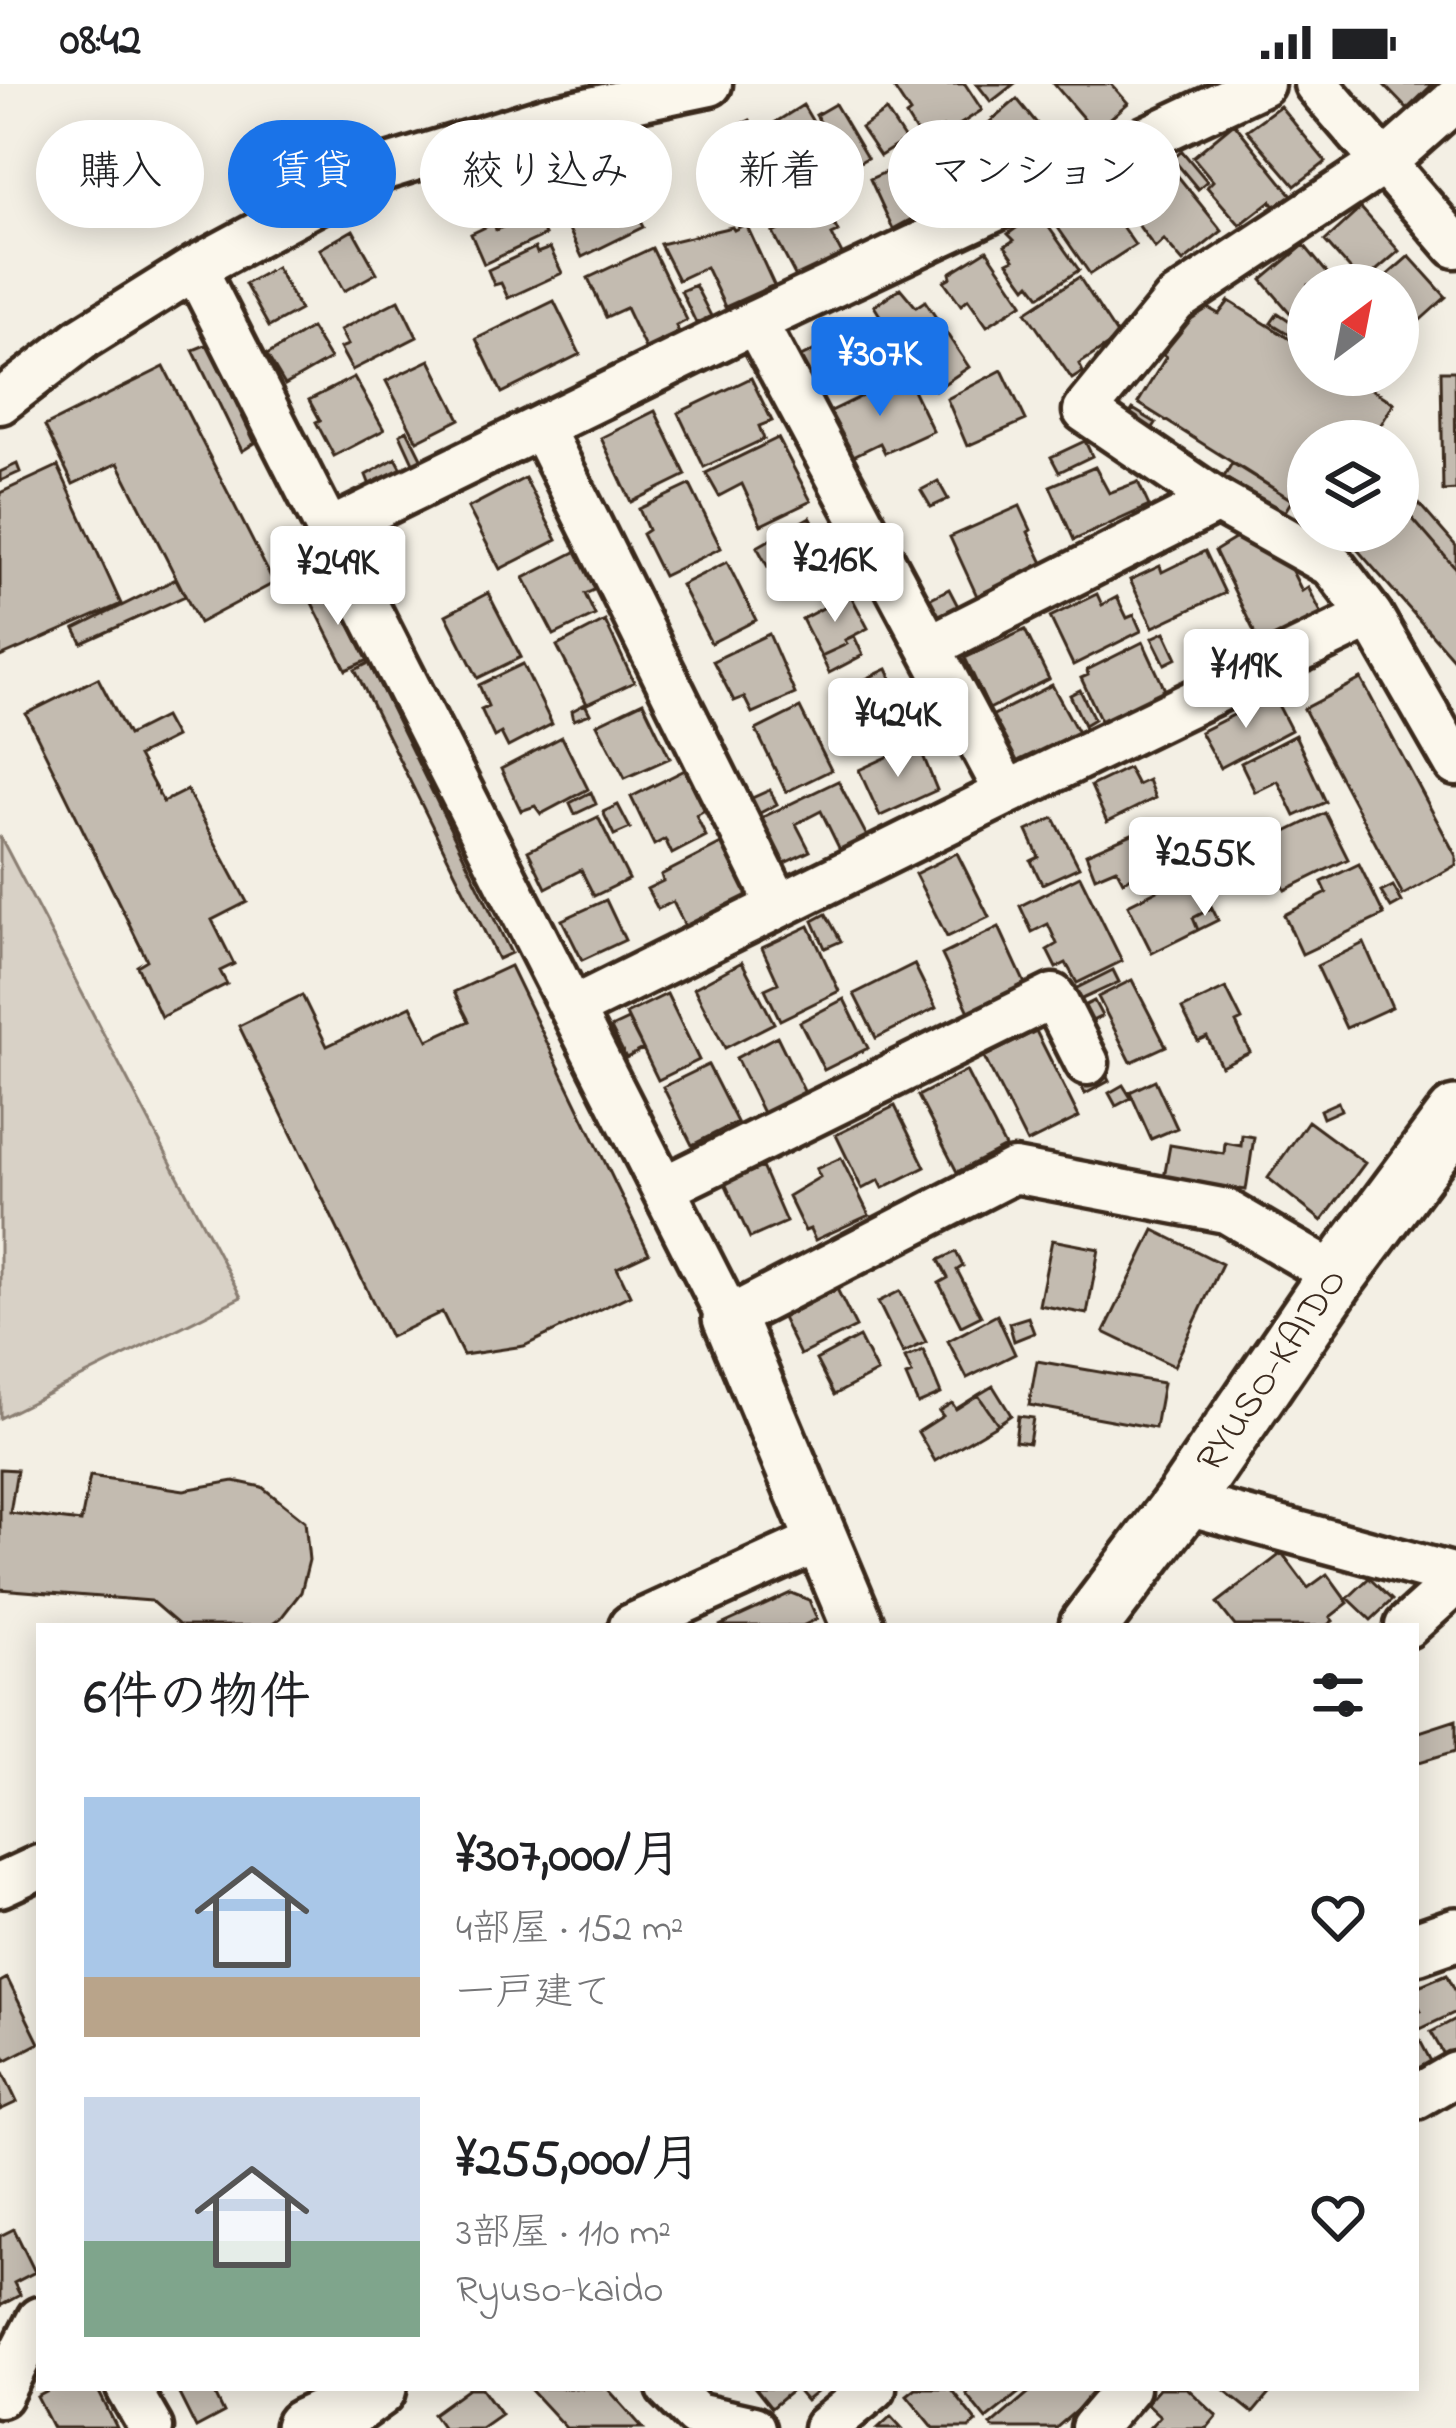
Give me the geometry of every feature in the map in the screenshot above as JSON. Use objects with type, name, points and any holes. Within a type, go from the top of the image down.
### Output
[{"type":"main road","name":"RYUSO-KAIDO","points":[[1091,1623],[1183,1502],[1337,1276],[1456,1116]]},
{"type":"main road","points":[[304,2428],[373,2391]]},
{"type":"street","points":[[0,402],[83,338],[195,268],[375,171],[548,118],[710,84]]},
{"type":"street","points":[[330,530],[755,322],[1262,84]]},
{"type":"street","points":[[1316,84],[1456,246]]},
{"type":"street","points":[[1456,99],[1385,162],[1175,301],[1085,411],[1217,501],[1333,566],[1371,616],[1456,764]]},
{"type":"street","points":[[195,268],[729,1318],[857,1623]]},
{"type":"street","points":[[755,322],[1007,793]]},
{"type":"street","points":[[541,427],[779,906]]},
{"type":"street","points":[[928,646],[1217,501]]},
{"type":"street","points":[[573,1008],[1371,616]]},
{"type":"street","points":[[664,1188],[1053,996],[1087,1063]]},
{"type":"street","points":[[729,1318],[1014,1171],[1226,1211],[1337,1276]]},
{"type":"street","points":[[1183,1502],[1456,1579],[1411,1623]]},
{"type":"street","points":[[638,1623],[820,1540]]},
{"type":"street","points":[[0,1885],[36,1868]]},
{"type":"street","points":[[1419,1947],[1456,1934]]},
{"type":"street","points":[[1419,2095],[1456,2074]]},
{"type":"street","points":[[0,2396],[36,2325]]},
{"type":"street","points":[[130,2391],[151,2428]]},
{"type":"street","points":[[672,2391],[696,2414],[753,2428]]},
{"type":"street","points":[[825,2428],[870,2391]]},
{"type":"street","points":[[1093,2428],[1124,2391]]},
{"type":"shaded area","points":[[0,836],[241,1297],[0,1418]]},
{"type":"building","points":[[891,84],[965,84],[982,110],[967,120],[908,120],[910,113]]},
{"type":"building","points":[[977,84],[1014,84],[991,102]]},
{"type":"building","points":[[1054,84],[1111,84],[1128,103],[1109,120],[1085,120]]},
{"type":"building","points":[[1383,84],[1433,84],[1407,109]]},
{"type":"building","points":[[1017,99],[1034,120],[992,120]]},
{"type":"building","points":[[835,104],[844,120],[819,120],[816,115]]},
{"type":"building","points":[[803,105],[812,120],[779,120]]},
{"type":"building","points":[[1280,106],[1326,162],[1295,186],[1247,130]]},
{"type":"building","points":[[886,111],[892,120],[888,120],[888,151],[880,156],[864,126]]},
{"type":"building","points":[[1234,123],[1292,195],[1276,208],[1271,201],[1240,225],[1207,187],[1213,181],[1193,157]]},
{"type":"building","points":[[1180,153],[1207,181],[1198,189],[1180,167]]},
{"type":"building","points":[[888,171],[888,218],[870,179]]},
{"type":"building","points":[[1180,179],[1222,231],[1183,262],[1164,240],[1155,248],[1140,228],[1180,228]]},
{"type":"building","points":[[1361,208],[1399,251],[1384,264],[1345,264],[1325,241]]},
{"type":"building","points":[[484,228],[542,228],[545,235],[484,264],[471,234]]},
{"type":"building","points":[[568,228],[641,228],[582,257]]},
{"type":"building","points":[[748,228],[774,285],[725,307],[706,267],[678,280],[660,244]]},
{"type":"building","points":[[783,228],[836,228],[838,232],[832,235],[843,256],[797,279],[773,233]]},
{"type":"building","points":[[1016,228],[1049,228],[1079,270],[1040,296],[1030,283],[1026,287],[1008,262],[1014,259],[1005,246],[1014,240],[1008,234]]},
{"type":"building","points":[[1058,228],[1123,228],[1135,245],[1090,274]]},
{"type":"building","points":[[353,230],[377,273],[344,291],[320,249]]},
{"type":"building","points":[[1304,245],[1320,264],[1287,264],[1287,309],[1262,280]]},
{"type":"building","points":[[535,248],[537,253],[550,248],[562,273],[508,298],[501,283],[494,285],[488,270]]},
{"type":"building","points":[[652,248],[687,320],[676,326],[679,332],[645,348],[626,308],[606,317],[588,278]]},
{"type":"building","points":[[987,250],[1023,303],[987,326],[968,299],[961,305],[944,281]]},
{"type":"building","points":[[276,267],[300,310],[269,327],[245,284]]},
{"type":"building","points":[[1419,267],[1446,297],[1419,321]]},
{"type":"building","points":[[1079,277],[1119,338],[1079,364],[1083,372],[1072,379],[1026,312]]},
{"type":"building","points":[[695,285],[711,316],[696,323],[681,291]]},
{"type":"building","points":[[900,288],[916,307],[925,301],[969,367],[935,390],[922,371],[917,375],[874,306]]},
{"type":"building","points":[[399,300],[417,337],[352,370],[340,348],[348,345],[340,330]]},
{"type":"building","points":[[1194,300],[1219,314],[1229,301],[1287,337],[1287,396],[1383,396],[1394,403],[1384,420],[1287,420],[1287,497],[1138,403],[1166,357],[1162,354]]},
{"type":"building","points":[[554,301],[580,354],[502,393],[476,339]]},
{"type":"building","points":[[1278,313],[1287,319],[1287,333],[1271,323]]},
{"type":"building","points":[[868,324],[888,364],[816,399],[797,359]]},
{"type":"building","points":[[311,328],[330,359],[285,385],[267,355]]},
{"type":"building","points":[[208,344],[255,443],[242,451],[193,350]]},
{"type":"building","points":[[430,360],[460,419],[417,441],[386,381]]},
{"type":"building","points":[[164,367],[274,583],[199,623],[118,463],[73,484],[45,426]]},
{"type":"building","points":[[1002,370],[1026,420],[967,446],[947,399]]},
{"type":"building","points":[[1441,371],[1455,371],[1456,490],[1443,491]]},
{"type":"building","points":[[906,375],[933,431],[885,453],[880,443],[847,459],[825,414]]},
{"type":"building","points":[[354,377],[384,430],[334,456],[309,400]]},
{"type":"building","points":[[751,378],[772,421],[759,426],[764,439],[704,467],[678,413]]},
{"type":"building","points":[[1133,409],[1156,423],[1149,434],[1126,420]]},
{"type":"building","points":[[655,411],[686,475],[631,502],[601,438]]},
{"type":"building","points":[[407,430],[424,464],[416,469],[400,434]]},
{"type":"building","points":[[778,438],[811,501],[761,525],[742,484],[719,496],[706,473]]},
{"type":"building","points":[[1085,441],[1092,456],[1059,472],[1051,457]]},
{"type":"building","points":[[396,458],[403,471],[371,488],[366,475]]},
{"type":"building","points":[[1232,463],[1287,497],[1287,508],[1284,513],[1224,477]]},
{"type":"building","points":[[17,464],[20,472],[0,481],[0,472]]},
{"type":"building","points":[[58,466],[121,604],[0,657],[0,493]]},
{"type":"building","points":[[1095,467],[1109,493],[1138,482],[1149,506],[1074,540],[1050,486]]},
{"type":"building","points":[[525,478],[557,540],[500,569],[468,508]]},
{"type":"building","points":[[938,481],[948,499],[931,507],[921,490]]},
{"type":"building","points":[[690,485],[721,548],[663,576],[642,534],[648,530],[639,509]]},
{"type":"building","points":[[1419,504],[1456,546],[1456,569],[1419,526]]},
{"type":"building","points":[[1020,506],[1044,565],[1028,572],[1029,576],[977,596],[950,537]]},
{"type":"building","points":[[810,517],[834,559],[824,565],[833,582],[799,600],[778,562],[768,567],[757,547]]},
{"type":"building","points":[[1419,526],[1456,569],[1456,662],[1359,552],[1419,552]]},
{"type":"building","points":[[1243,534],[1289,565],[1302,591],[1308,587],[1325,620],[1263,650],[1215,551]]},
{"type":"building","points":[[577,551],[596,589],[585,594],[595,615],[554,635],[524,578]]},
{"type":"building","points":[[1205,551],[1225,593],[1153,627],[1130,580],[1160,566],[1162,572]]},
{"type":"building","points":[[727,562],[756,620],[711,643],[681,585]]},
{"type":"building","points":[[176,579],[185,596],[82,643],[75,629]]},
{"type":"building","points":[[330,586],[368,660],[346,670],[309,597]]},
{"type":"building","points":[[949,589],[960,610],[936,621],[917,605]]},
{"type":"building","points":[[488,593],[521,657],[478,678],[446,615]]},
{"type":"building","points":[[850,594],[868,628],[821,656],[802,619]]},
{"type":"building","points":[[1097,594],[1102,605],[1117,597],[1127,618],[1134,615],[1141,631],[1073,665],[1050,617]]},
{"type":"building","points":[[605,621],[634,682],[587,704],[557,646]]},
{"type":"building","points":[[1025,630],[1049,679],[989,709],[965,658]]},
{"type":"building","points":[[1165,632],[1177,658],[1165,664],[1152,638]]},
{"type":"building","points":[[769,634],[795,694],[752,713],[744,697],[734,701],[713,661]]},
{"type":"building","points":[[854,636],[863,655],[829,673],[821,656]]},
{"type":"building","points":[[1143,642],[1166,692],[1102,723],[1081,678],[1088,675],[1087,670]]},
{"type":"building","points":[[369,663],[511,953],[498,959],[355,670]]},
{"type":"building","points":[[523,664],[552,724],[508,747],[501,733],[494,737],[481,709],[488,706],[479,685]]},
{"type":"building","points":[[887,669],[908,714],[861,737],[838,692]]},
{"type":"building","points":[[98,678],[128,735],[164,717],[175,737],[138,756],[163,802],[187,790],[247,902],[212,920],[234,964],[220,971],[227,984],[161,1017],[137,966],[147,960],[26,714]]},
{"type":"building","points":[[1361,679],[1456,856],[1456,865],[1403,895],[1304,709]]},
{"type":"building","points":[[1052,685],[1081,738],[1011,772],[984,720]]},
{"type":"building","points":[[1080,690],[1094,719],[1084,725],[1070,695]]},
{"type":"building","points":[[1273,695],[1291,730],[1220,768],[1200,732]]},
{"type":"building","points":[[643,702],[670,758],[625,778],[597,724]]},
{"type":"building","points":[[585,704],[590,714],[574,720],[572,711]]},
{"type":"building","points":[[800,708],[831,770],[786,792],[756,730]]},
{"type":"building","points":[[908,714],[918,733],[890,747],[881,727]]},
{"type":"building","points":[[1295,735],[1326,802],[1295,816],[1278,781],[1255,792],[1241,763]]},
{"type":"building","points":[[562,737],[588,789],[541,814],[535,806],[521,811],[501,769]]},
{"type":"building","points":[[918,743],[937,790],[880,816],[859,770]]},
{"type":"building","points":[[1128,768],[1137,785],[1148,780],[1155,798],[1107,822],[1091,786]]},
{"type":"building","points":[[685,770],[705,810],[696,815],[706,836],[672,854],[665,839],[654,845],[631,797]]},
{"type":"building","points":[[838,781],[868,838],[858,843],[860,850],[844,858],[821,811],[796,824],[810,851],[780,865],[757,820]]},
{"type":"building","points":[[770,790],[777,804],[758,814],[750,799]]},
{"type":"building","points":[[591,792],[596,804],[575,814],[570,803]]},
{"type":"building","points":[[618,805],[630,828],[614,835],[603,812]]},
{"type":"building","points":[[1325,813],[1348,859],[1285,890],[1262,844]]},
{"type":"building","points":[[598,817],[629,879],[594,896],[581,870],[546,888],[528,851]]},
{"type":"building","points":[[1054,818],[1079,867],[1042,884],[1031,861],[1039,857],[1027,831]]},
{"type":"building","points":[[1148,827],[1165,861],[1123,881],[1116,868],[1095,877],[1086,854]]},
{"type":"building","points":[[723,843],[749,896],[687,930],[673,902],[658,909],[647,889],[663,881],[661,875]]},
{"type":"building","points":[[1257,843],[1262,856],[1240,869],[1234,856]]},
{"type":"building","points":[[957,853],[989,917],[947,937],[915,874]]},
{"type":"building","points":[[1359,864],[1384,915],[1302,954],[1284,915],[1327,893],[1322,882]]},
{"type":"building","points":[[1194,872],[1212,908],[1193,918],[1198,930],[1152,953],[1128,905]]},
{"type":"building","points":[[1080,876],[1122,961],[1077,983],[1066,963],[1056,968],[1047,950],[1057,944],[1048,924],[1032,932],[1020,906]]},
{"type":"building","points":[[1393,886],[1402,902],[1391,908],[1381,892]]},
{"type":"building","points":[[606,900],[625,940],[582,960],[562,920]]},
{"type":"building","points":[[1212,908],[1218,920],[1198,930],[1193,918]]},
{"type":"building","points":[[826,914],[841,941],[825,948],[813,921]]},
{"type":"building","points":[[809,926],[839,991],[780,1020],[765,989],[778,983],[762,948]]},
{"type":"building","points":[[999,927],[1027,988],[971,1016],[942,955]]},
{"type":"building","points":[[1364,943],[1392,1007],[1346,1028],[1317,966]]},
{"type":"building","points":[[742,962],[774,1023],[725,1048],[694,988]]},
{"type":"building","points":[[914,964],[936,1008],[876,1038],[854,994]]},
{"type":"building","points":[[510,966],[649,1253],[617,1268],[630,1295],[524,1346],[463,1355],[442,1312],[390,1337],[239,1026],[302,995],[327,1046],[411,1006],[428,1040],[469,1021],[454,992]]},
{"type":"building","points":[[1113,970],[1119,982],[1080,1000],[1075,989]]},
{"type":"building","points":[[1132,980],[1166,1046],[1131,1062],[1098,997]]},
{"type":"building","points":[[1226,988],[1242,1020],[1236,1023],[1250,1052],[1221,1066],[1207,1037],[1198,1041],[1182,1009]]},
{"type":"building","points":[[667,994],[699,1060],[658,1080],[626,1014]]},
{"type":"building","points":[[844,999],[868,1048],[824,1070],[800,1022]]},
{"type":"building","points":[[1094,1001],[1102,1016],[1078,1028],[1070,1013]]},
{"type":"building","points":[[628,1020],[643,1049],[626,1058],[611,1028]]},
{"type":"building","points":[[1036,1031],[1079,1117],[1027,1143],[984,1057]]},
{"type":"building","points":[[777,1036],[806,1095],[765,1117],[736,1058]]},
{"type":"building","points":[[1100,1063],[1109,1081],[1085,1094],[1076,1075]]},
{"type":"building","points":[[708,1065],[737,1122],[692,1145],[663,1087]]},
{"type":"building","points":[[966,1071],[1005,1147],[957,1172],[918,1096]]},
{"type":"building","points":[[1155,1080],[1177,1128],[1151,1139],[1130,1092]]},
{"type":"building","points":[[1123,1085],[1131,1098],[1116,1106],[1109,1093]]},
{"type":"building","points":[[1338,1102],[1341,1110],[1323,1118],[1320,1110]]},
{"type":"building","points":[[895,1106],[925,1167],[883,1188],[879,1180],[862,1189],[836,1135]]},
{"type":"building","points":[[1308,1121],[1365,1163],[1322,1221],[1268,1178]]},
{"type":"building","points":[[1242,1135],[1254,1137],[1246,1190],[1164,1178],[1170,1145],[1224,1154],[1225,1143],[1241,1146]]},
{"type":"building","points":[[841,1158],[869,1215],[815,1240],[810,1229],[805,1231],[788,1196],[820,1177],[816,1169]]},
{"type":"building","points":[[762,1167],[786,1222],[750,1238],[725,1183]]},
{"type":"building","points":[[1154,1230],[1222,1264],[1174,1366],[1104,1332]]},
{"type":"building","points":[[1052,1240],[1099,1249],[1087,1314],[1039,1305]]},
{"type":"building","points":[[956,1252],[963,1266],[957,1270],[981,1316],[961,1326],[939,1283],[948,1278],[939,1260]]},
{"type":"building","points":[[837,1289],[856,1327],[800,1355],[782,1318]]},
{"type":"building","points":[[900,1291],[926,1342],[903,1353],[878,1302]]},
{"type":"building","points":[[997,1315],[1015,1354],[967,1378],[948,1341]]},
{"type":"building","points":[[1028,1317],[1034,1333],[1014,1341],[1009,1323]]},
{"type":"building","points":[[859,1337],[877,1372],[834,1395],[816,1360]]},
{"type":"building","points":[[923,1350],[941,1394],[918,1404],[906,1376],[912,1374],[905,1358]]},
{"type":"building","points":[[1037,1361],[1163,1383],[1155,1428],[1029,1405]]},
{"type":"building","points":[[993,1386],[1011,1415],[998,1424],[978,1395]]},
{"type":"building","points":[[978,1395],[998,1424],[935,1461],[918,1432],[943,1416],[939,1411],[952,1403],[956,1409]]},
{"type":"building","points":[[1018,1416],[1033,1418],[1029,1443],[1015,1441]]},
{"type":"building","points":[[0,1469],[17,1470],[10,1513],[81,1522],[90,1476],[184,1490],[234,1481],[262,1487],[305,1521],[309,1560],[301,1592],[274,1623],[177,1623],[151,1601],[0,1589]]},
{"type":"building","points":[[1282,1553],[1308,1588],[1327,1574],[1348,1603],[1330,1617],[1330,1623],[1233,1623],[1217,1603]]},
{"type":"building","points":[[1369,1578],[1392,1600],[1371,1620],[1348,1598]]},
{"type":"building","points":[[791,1593],[809,1600],[817,1619],[808,1623],[726,1623]]},
{"type":"building","points":[[1456,1720],[1456,1751],[1419,1762],[1419,1732]]},
{"type":"building","points":[[1447,1974],[1456,1992],[1456,2012],[1420,2029],[1419,1986]]},
{"type":"building","points":[[7,1978],[36,2037],[36,2045],[6,2060],[0,2050],[0,1982]]},
{"type":"building","points":[[1456,2019],[1456,2053],[1446,2058],[1431,2032]]},
{"type":"building","points":[[1419,2039],[1434,2067],[1419,2074]]},
{"type":"building","points":[[0,2066],[17,2102],[0,2110]]},
{"type":"building","points":[[14,2229],[35,2272],[14,2283],[20,2295],[0,2306],[0,2236]]},
{"type":"building","points":[[48,2391],[98,2391],[117,2428],[53,2428],[37,2397]]},
{"type":"building","points":[[178,2391],[213,2391],[224,2413],[196,2428]]},
{"type":"building","points":[[465,2391],[484,2391],[501,2414],[481,2428],[440,2428],[433,2414]]},
{"type":"building","points":[[532,2391],[610,2391],[643,2428],[566,2428]]},
{"type":"building","points":[[757,2391],[791,2391],[771,2408]]},
{"type":"building","points":[[798,2391],[818,2391],[806,2401]]},
{"type":"building","points":[[952,2391],[977,2422],[970,2428],[934,2428],[907,2395]]},
{"type":"building","points":[[970,2391],[1021,2391],[986,2419],[966,2394]]},
{"type":"building","points":[[1031,2391],[1096,2394],[1056,2428],[991,2425]]},
{"type":"building","points":[[1156,2391],[1190,2391],[1217,2416],[1207,2428],[1149,2428],[1160,2416],[1146,2403]]},
{"type":"building","points":[[1226,2391],[1271,2391],[1253,2413]]},
{"type":"building","points":[[891,2416],[902,2428],[878,2428]]}]
